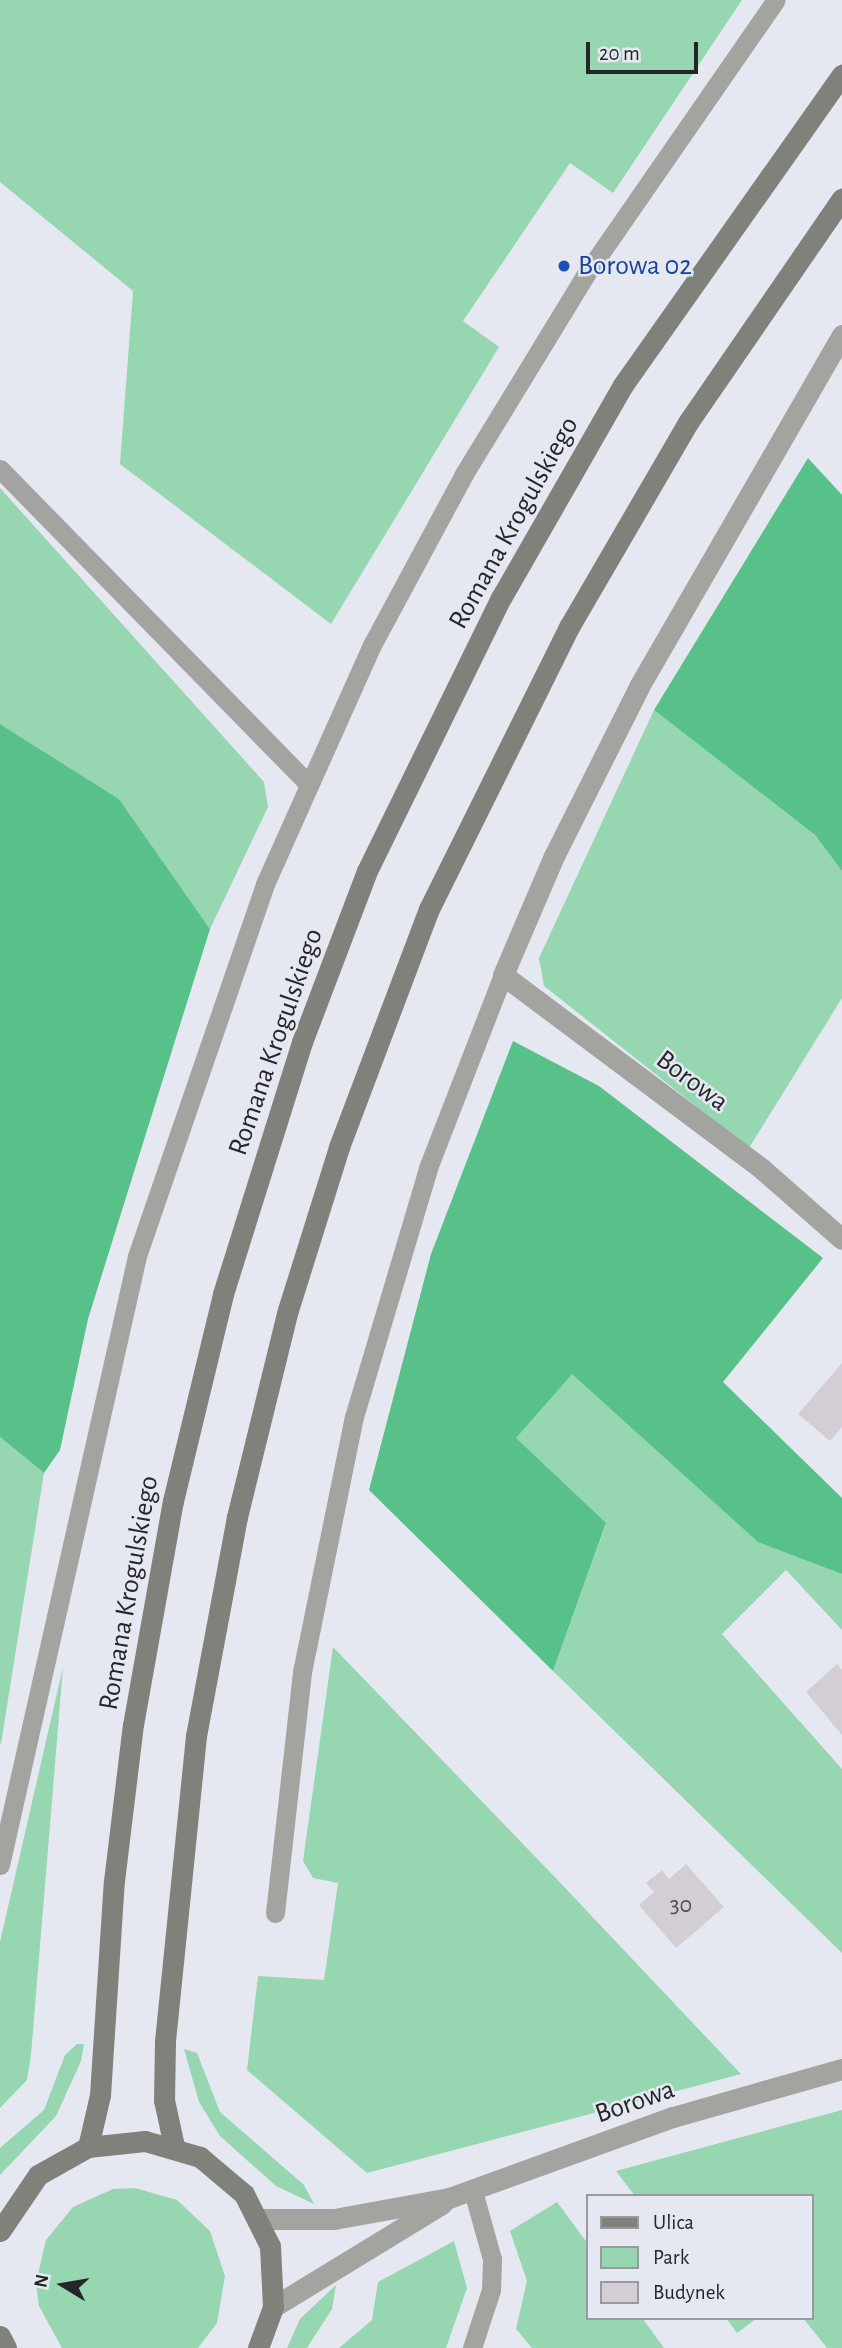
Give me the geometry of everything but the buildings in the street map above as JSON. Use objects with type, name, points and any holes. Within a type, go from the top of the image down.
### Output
[{"type":"main road","name":"Romana Krogulskiego","points":[[88,2147],[100,2095],[114,1881],[132,1738],[173,1501],[223,1294],[302,1042],[367,871],[501,598],[623,385],[842,74]]},
{"type":"main road","points":[[174,2146],[164,2100],[166,2041],[196,1736],[237,1517],[288,1310],[339,1147],[429,909],[569,627],[690,421],[842,198]]},
{"type":"main road","points":[[0,2231],[38,2175],[88,2147],[116,2141],[174,2146],[224,2173],[260,2218],[274,2274],[273,2307],[258,2348]]},
{"type":"main road","points":[[0,2336],[6,2348]]},
{"type":"street","points":[[503,975],[554,856],[639,687],[842,335]]},
{"type":"street","name":"Borowa","points":[[503,975],[762,1169],[842,1239]]},
{"type":"street","name":"Borowa","points":[[260,2218],[334,2219],[473,2192],[673,2117],[842,2069]]},
{"type":"street","name":"Borowa","points":[[273,2307],[449,2198]]},
{"type":"lane","points":[[0,1865],[137,1256],[223,992],[307,783],[399,590],[540,346],[776,0]]},
{"type":"lane","points":[[0,469],[307,783]]},
{"type":"lane","points":[[275,1913],[302,1672],[354,1417],[428,1168],[503,975]]},
{"type":"lane","points":[[472,2348],[491,2290],[492,2259],[473,2192]]},
{"type":"green space","points":[[0,0],[742,0],[613,193],[570,163],[463,321],[499,347],[331,624],[120,464],[133,291],[0,182]]},
{"type":"green space","points":[[808,458],[842,495],[842,871],[815,835],[654,710]]},
{"type":"green space","points":[[0,488],[264,782],[268,807],[210,929],[119,799],[0,724]]},
{"type":"green space","points":[[654,710],[815,835],[842,871],[842,998],[749,1148],[544,986],[539,958]]},
{"type":"green space","points":[[0,724],[119,799],[210,929],[88,1319],[60,1450],[44,1473],[0,1437]]},
{"type":"green space","points":[[513,1041],[599,1086],[823,1258],[723,1382],[842,1498],[842,1574],[758,1542],[572,1374],[516,1438],[606,1523],[553,1671],[369,1490],[431,1254]]},
{"type":"green space","points":[[572,1373],[808,1560],[842,1574],[842,1630],[786,1570],[722,1634],[842,1769],[842,1953],[553,1671],[606,1524],[515,1438]]},
{"type":"green space","points":[[0,1437],[44,1473],[1,1744],[0,1743]]},
{"type":"green space","points":[[333,1647],[741,2074],[367,2173],[247,2070],[258,1976],[324,1980],[338,1883],[313,1878],[303,1861]]},
{"type":"green space","points":[[63,1667],[31,2055],[27,2080],[0,2108],[0,1942]]},
{"type":"green space","points":[[77,2044],[84,2044],[81,2061],[56,2116],[0,2175],[0,2148],[44,2110],[65,2055]]},
{"type":"green space","points":[[184,2049],[197,2053],[220,2112],[304,2185],[314,2204],[276,2186],[220,2136],[199,2102]]},
{"type":"green space","points":[[842,2110],[842,2348],[827,2348],[805,2320],[814,2320],[814,2194],[633,2194],[616,2171]]},
{"type":"green space","points":[[135,2188],[177,2200],[210,2231],[225,2276],[217,2323],[198,2348],[62,2348],[39,2306],[36,2283],[46,2240],[73,2207],[113,2189]]},
{"type":"green space","points":[[557,2202],[586,2241],[586,2320],[643,2320],[664,2348],[532,2348],[516,2329],[527,2281],[510,2231]]},
{"type":"green space","points":[[454,2241],[467,2288],[446,2348],[339,2348],[372,2320],[378,2282]]},
{"type":"green space","points":[[336,2285],[332,2309],[307,2348],[287,2348],[300,2319]]},
{"type":"green space","points":[[727,2320],[754,2320],[737,2333]]},
{"type":"place","name":"Borowa 02","points":[[564,266]]}]
